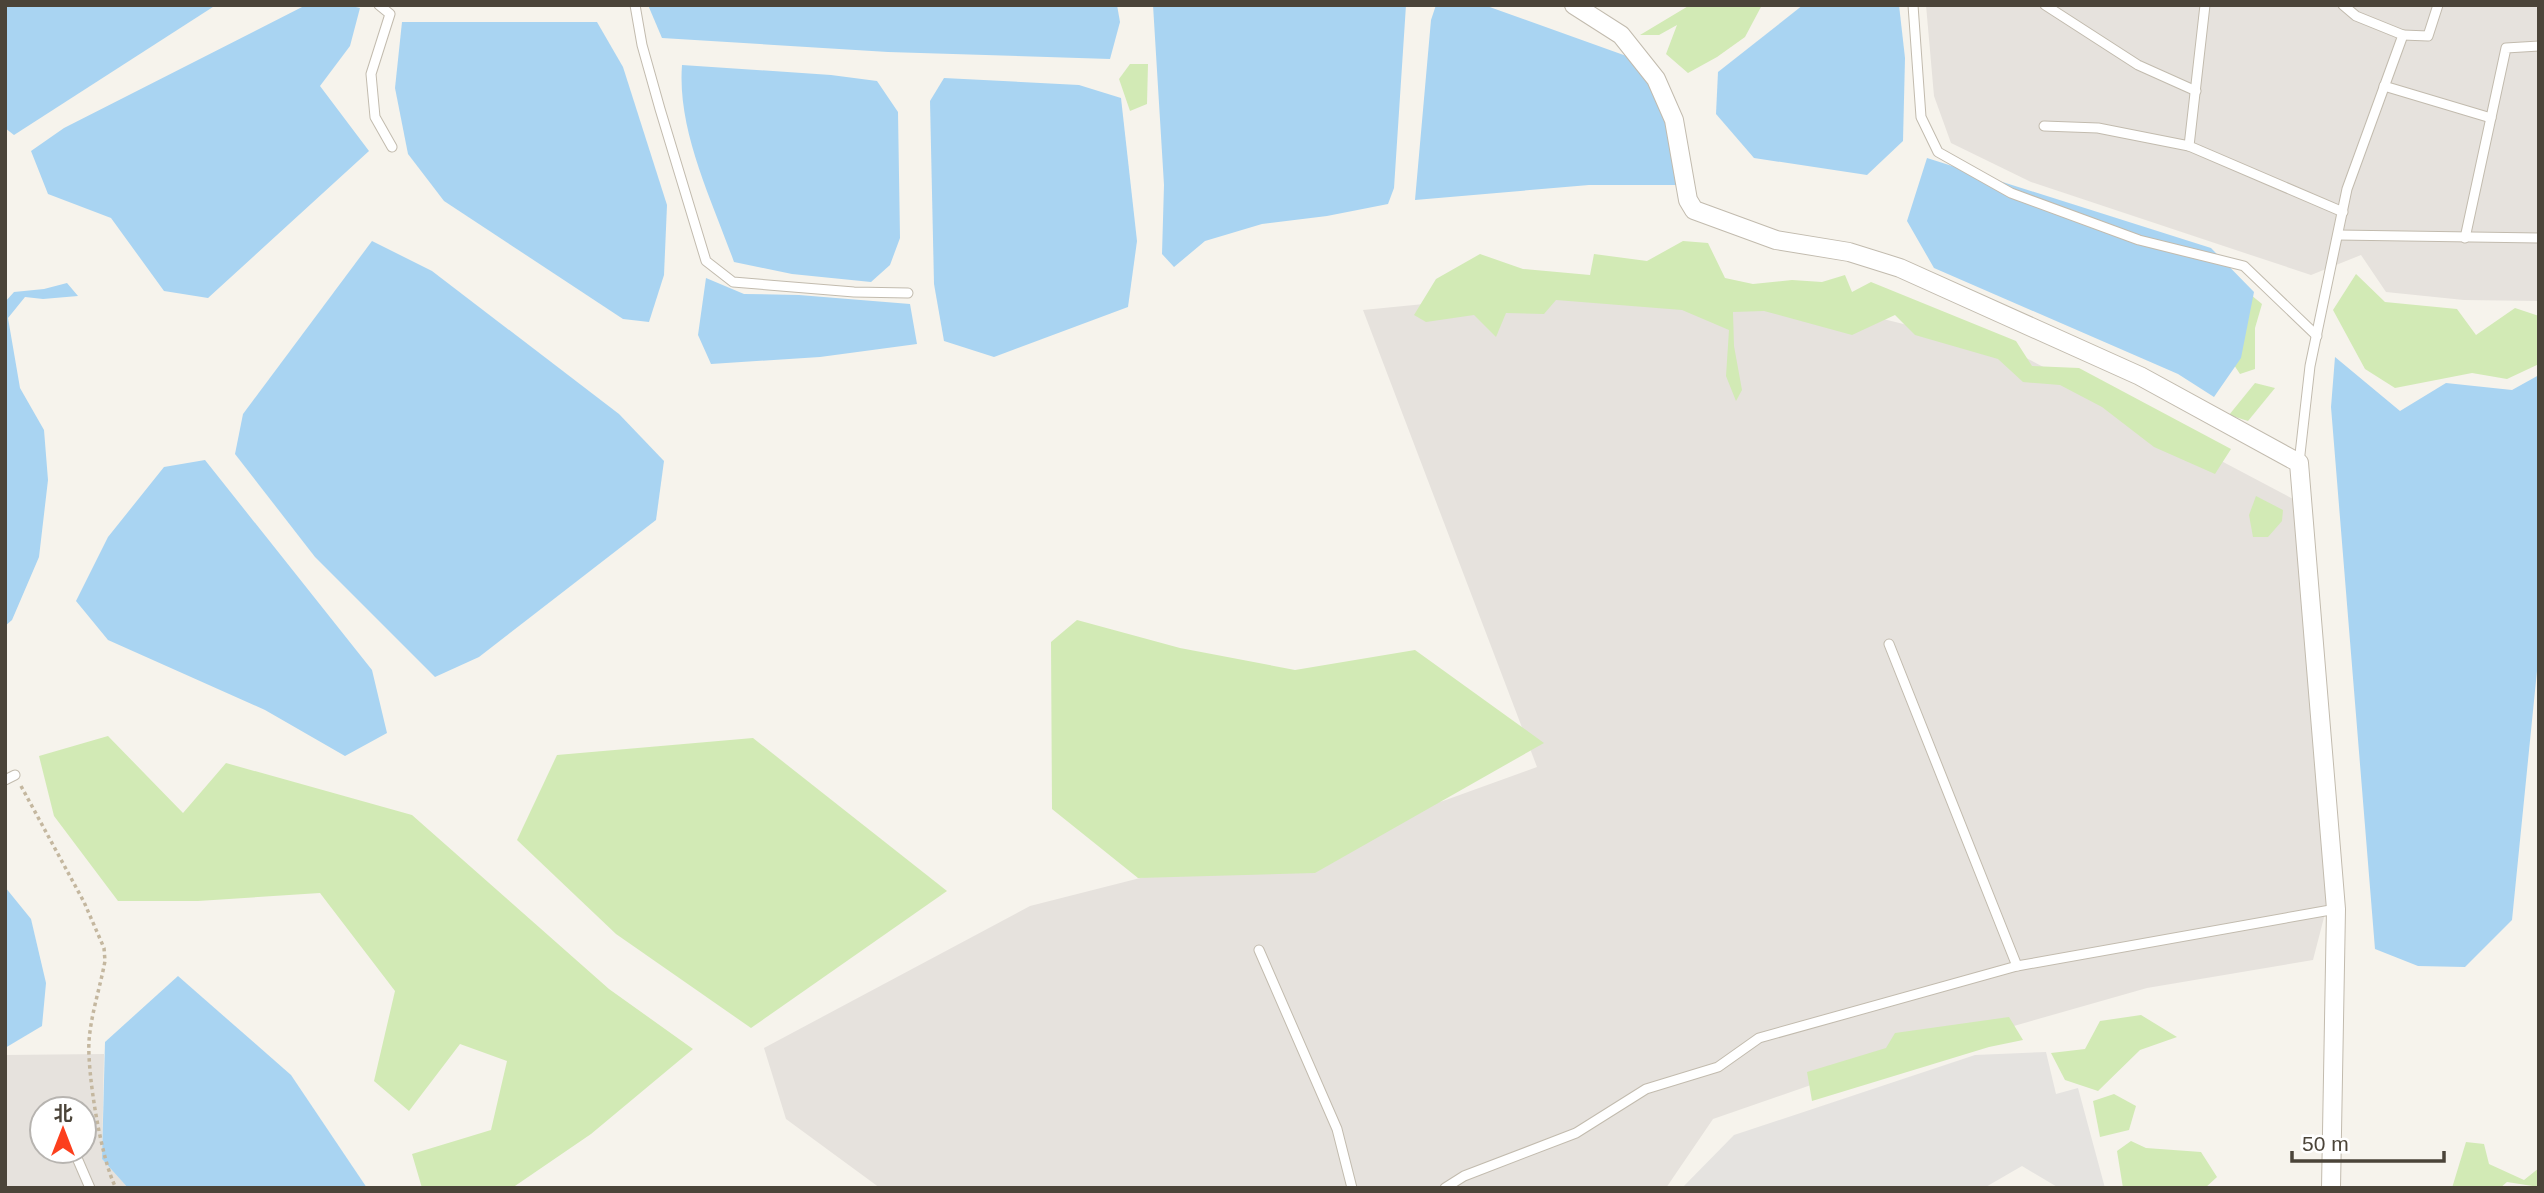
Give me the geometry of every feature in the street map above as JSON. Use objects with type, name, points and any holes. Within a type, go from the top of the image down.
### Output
[{"type":"street","points":[[1574,5],[1621,35],[1656,79],[1674,120],[1688,200],[1694,210],[1776,240],[1849,252],[1900,268],[2140,376],[2300,463],[2336,909],[2331,1188]]},
{"type":"lane","points":[[379,5],[390,14],[371,74],[375,117],[392,147]]},
{"type":"lane","points":[[635,5],[642,45],[706,261],[733,282],[853,292],[908,293]]},
{"type":"lane","points":[[1913,5],[1921,117],[1938,152],[2011,193],[2139,240],[2244,266],[2317,335]]},
{"type":"lane","points":[[2045,5],[2138,65],[2196,91]]},
{"type":"lane","points":[[2189,146],[2205,5]]},
{"type":"lane","points":[[2343,5],[2357,16],[2403,35],[2428,36],[2438,5]]},
{"type":"lane","points":[[2300,463],[2310,366],[2347,189],[2403,35]]},
{"type":"lane","points":[[2465,238],[2506,48],[2539,46]]},
{"type":"lane","points":[[2384,86],[2491,118]]},
{"type":"lane","points":[[2044,126],[2098,128],[2189,146],[2343,212]]},
{"type":"lane","points":[[2338,234],[2539,238]]},
{"type":"lane","points":[[1889,644],[2017,967]]},
{"type":"lane","points":[[5,780],[15,775]]},
{"type":"lane","points":[[1445,1188],[1464,1176],[1576,1133],[1646,1089],[1718,1068],[1759,1038],[2017,967],[2336,909]]},
{"type":"lane","points":[[1259,950],[1337,1129],[1352,1188]]},
{"type":"lane","points":[[80,1165],[90,1188]]},
{"type":"path","points":[[15,775],[84,902],[104,948],[89,1043],[92,1089],[109,1175],[116,1188]]},
{"type":"shaded area","points":[[1926,5],[2539,5],[2539,301],[2464,300],[2386,292],[2361,255],[2311,275],[2031,182],[1951,143],[1934,96]]},
{"type":"shaded area","points":[[1616,285],[1806,300],[2013,351],[2293,499],[2329,898],[2313,960],[2147,988],[1831,1078],[1713,1119],[1666,1188],[880,1188],[786,1119],[764,1048],[1030,906],[1443,801],[1537,767],[1363,310]]},
{"type":"shaded area","points":[[2046,1052],[2056,1094],[2078,1088],[2105,1188],[2059,1188],[2022,1166],[1984,1188],[1682,1188],[1734,1135],[1975,1055]]},
{"type":"shaded area","points":[[104,1054],[102,1159],[128,1188],[5,1188],[5,1055]]},
{"type":"green space","points":[[1690,5],[1762,5],[1745,37],[1688,73],[1666,54],[1677,25],[1659,35],[1640,35]]},
{"type":"green space","points":[[1130,64],[1148,64],[1147,104],[1130,111],[1119,79]]},
{"type":"green space","points":[[1683,241],[1708,243],[1725,278],[1753,284],[1792,280],[1822,282],[1845,275],[1852,292],[1871,282],[2016,341],[2032,366],[2079,368],[2231,449],[2215,474],[2154,447],[2102,407],[2060,385],[2023,382],[1998,359],[1915,335],[1895,315],[1852,335],[1764,311],[1733,312],[1734,346],[1742,390],[1736,401],[1726,376],[1729,330],[1682,310],[1556,300],[1544,314],[1506,313],[1496,337],[1474,315],[1426,322],[1414,315],[1436,279],[1480,254],[1523,269],[1590,275],[1594,254],[1647,261]]},
{"type":"green space","points":[[2356,274],[2385,302],[2457,309],[2476,335],[2515,308],[2539,316],[2539,364],[2507,379],[2472,373],[2395,388],[2365,369],[2333,310]]},
{"type":"green space","points":[[2228,276],[2262,304],[2255,328],[2255,369],[2240,374],[2220,344]]},
{"type":"green space","points":[[2255,383],[2275,388],[2248,421],[2229,415]]},
{"type":"green space","points":[[2256,496],[2283,510],[2282,521],[2268,537],[2253,537],[2249,515]]},
{"type":"green space","points":[[1077,620],[1180,648],[1295,670],[1415,650],[1544,743],[1315,873],[1138,878],[1052,809],[1051,642]]},
{"type":"green space","points":[[108,736],[183,813],[226,763],[412,815],[609,989],[693,1049],[591,1134],[512,1188],[422,1188],[412,1154],[491,1130],[507,1061],[460,1044],[409,1111],[374,1081],[395,991],[320,893],[198,901],[118,901],[54,816],[39,756]]},
{"type":"green space","points":[[753,738],[947,891],[751,1028],[616,934],[517,840],[557,755]]},
{"type":"green space","points":[[2141,1015],[2177,1037],[2140,1050],[2098,1091],[2065,1080],[2051,1053],[2085,1049],[2100,1021]]},
{"type":"green space","points":[[2009,1017],[2023,1040],[1989,1047],[1812,1101],[1807,1072],[1886,1048],[1895,1033]]},
{"type":"green space","points":[[2114,1094],[2136,1106],[2129,1130],[2100,1137],[2093,1101]]},
{"type":"green space","points":[[2131,1141],[2146,1148],[2201,1152],[2217,1177],[2205,1188],[2123,1188],[2117,1151]]},
{"type":"green space","points":[[2466,1142],[2484,1144],[2489,1164],[2524,1180],[2539,1168],[2539,1187],[2507,1182],[2500,1188],[2452,1188]]},
{"type":"water","points":[[5,5],[216,5],[14,135],[5,128]]},
{"type":"water","points":[[306,5],[347,5],[360,8],[350,46],[320,86],[369,151],[208,298],[164,291],[111,218],[48,194],[31,151],[64,128]]},
{"type":"water","points":[[648,5],[1117,5],[1120,22],[1110,59],[888,52],[662,38]]},
{"type":"water","points":[[1153,5],[1406,5],[1394,188],[1388,204],[1327,216],[1262,224],[1205,241],[1174,267],[1162,254],[1164,185]]},
{"type":"water","points":[[1436,5],[1484,5],[1632,58],[1686,135],[1679,185],[1589,185],[1415,200],[1431,20]]},
{"type":"water","points":[[1803,5],[1899,5],[1905,58],[1903,141],[1867,175],[1754,158],[1716,114],[1718,72]]},
{"type":"water","points":[[402,22],[597,22],[623,67],[667,205],[664,275],[649,322],[623,319],[444,201],[408,154],[395,88]]},
{"type":"water","points":[[682,65],[831,75],[877,81],[898,112],[900,238],[890,265],[871,282],[792,274],[734,262],[690,140],[682,90]]},
{"type":"water","points":[[944,78],[1079,85],[1121,98],[1137,241],[1128,307],[994,357],[944,341],[934,284],[930,101]]},
{"type":"water","points":[[1927,158],[2211,248],[2254,292],[2241,358],[2214,397],[2178,374],[1934,268],[1907,221]]},
{"type":"water","points":[[372,241],[432,271],[619,414],[664,461],[656,520],[479,657],[435,677],[315,557],[235,454],[243,414]]},
{"type":"water","points":[[706,278],[744,294],[799,295],[910,304],[917,344],[820,357],[711,364],[698,335]]},
{"type":"water","points":[[67,283],[78,296],[43,299],[25,297],[8,318],[20,388],[44,430],[48,480],[39,557],[12,620],[5,626],[5,302],[14,292]]},
{"type":"water","points":[[2335,357],[2400,411],[2446,383],[2512,390],[2539,375],[2539,651],[2512,920],[2465,967],[2418,966],[2375,949],[2331,407]]},
{"type":"water","points":[[205,460],[372,670],[387,733],[345,756],[265,710],[108,640],[76,601],[108,537],[164,467]]},
{"type":"water","points":[[5,887],[31,919],[46,983],[42,1026],[5,1048]]},
{"type":"water","points":[[178,976],[291,1075],[367,1188],[128,1188],[102,1159],[105,1042]]}]
